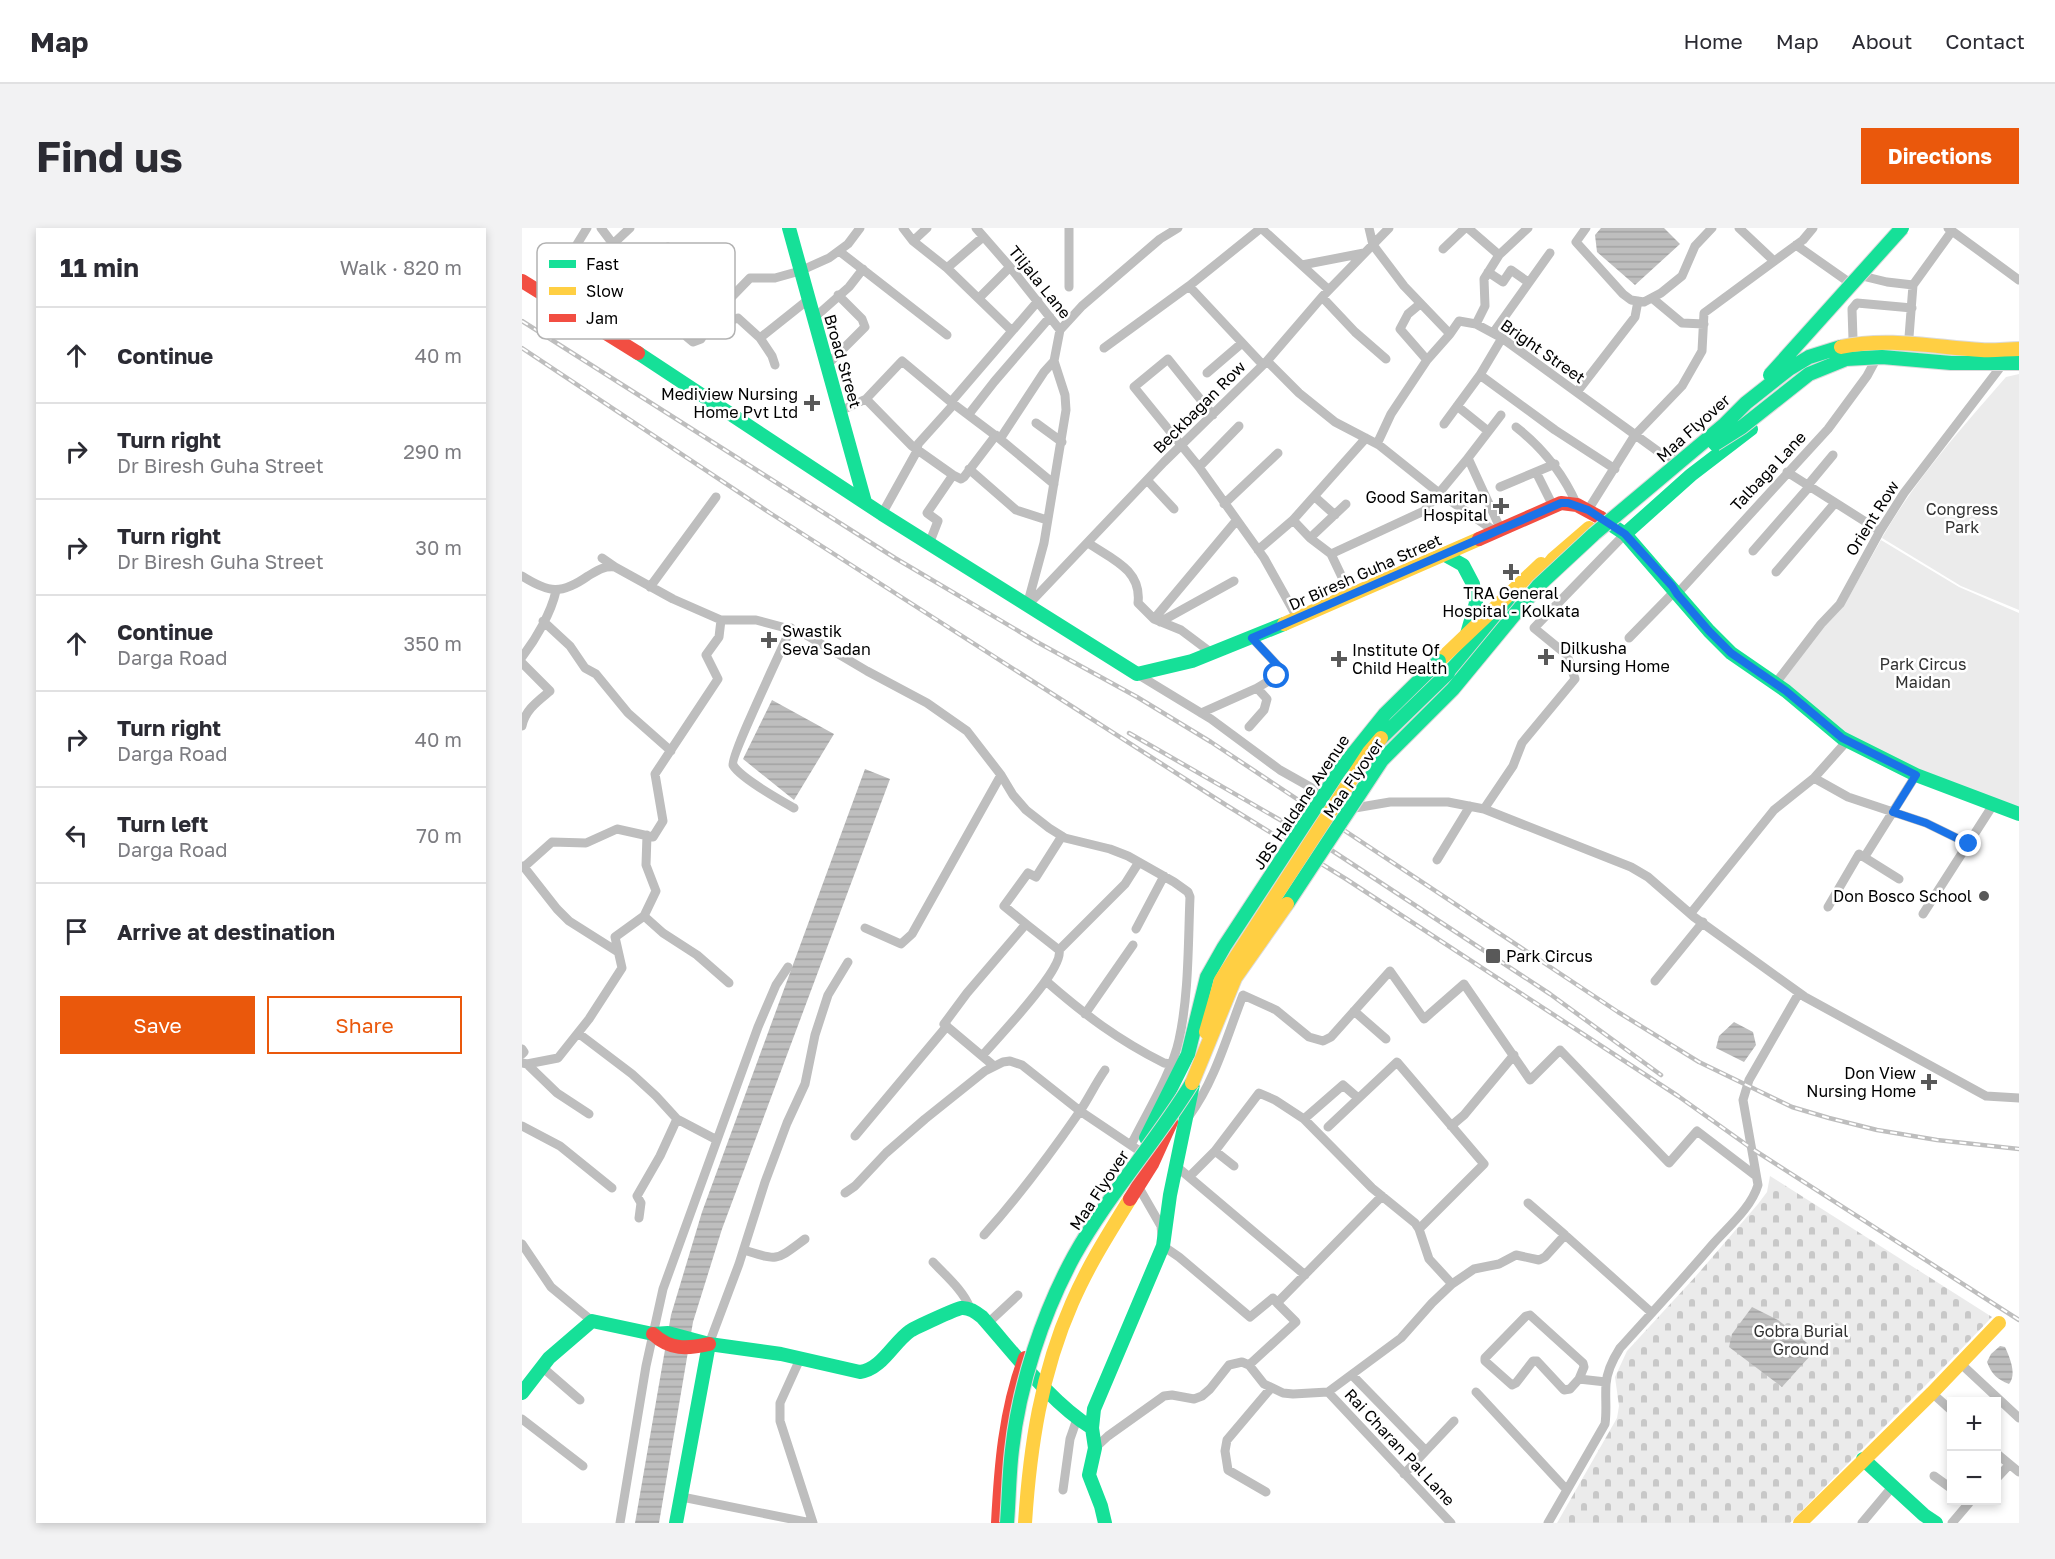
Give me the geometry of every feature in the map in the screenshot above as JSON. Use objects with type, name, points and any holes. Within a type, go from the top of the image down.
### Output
[{"type":"main road","name":"Broad Street","points":[[789,228],[865,502]]},
{"type":"main road","points":[[1823,375],[1813,349],[1813,331],[1897,228]]},
{"type":"main road","points":[[1746,403],[1902,228]]},
{"type":"main road","points":[[522,281],[537,290]]},
{"type":"main road","points":[[998,1523],[1002,1459],[1012,1395],[1065,1261],[1121,1175],[1135,1147],[1160,1113],[1194,1055],[1221,980],[1276,892],[1369,752],[1443,667],[1466,636],[1542,563],[1552,559],[1779,371],[1813,349],[1825,343],[1880,336],[2001,345],[2019,343]]},
{"type":"main road","points":[[617,339],[882,514],[1137,674]]},
{"type":"main road","name":"Maa Flyover","points":[[1007,1523],[1012,1450],[1019,1408],[1031,1361],[1057,1292],[1098,1220],[1191,1084],[1206,1052],[1234,978],[1288,903],[1382,760],[1453,689],[1538,586],[1594,534],[1730,420],[1746,403],[1789,369],[1809,357],[1844,345],[1864,342],[1886,341],[1983,350],[2019,349]]},
{"type":"main road","name":"Maa Flyover","points":[[1018,1523],[1021,1469],[1027,1424],[1037,1380],[1061,1308],[1103,1231],[1206,1077],[1241,987],[1260,957],[1293,914],[1376,787],[1403,752],[1457,698],[1537,601],[1607,534],[1742,417],[1791,378],[1833,357],[1882,349],[1991,358],[2019,357]]},
{"type":"main road","points":[[1706,449],[1742,427],[1809,374],[1846,359],[1882,357],[1951,363],[2019,365]]},
{"type":"main road","name":"Maa Flyover","points":[[1625,534],[1691,475],[1823,375],[1858,363],[1952,370],[1998,369],[2019,365]]},
{"type":"main road","name":"Dr Biresh Guha Street","points":[[1137,674],[1164,670],[1213,654],[1561,503],[1583,507]]},
{"type":"main road","points":[[1583,507],[1625,534],[1731,653],[1786,691],[1847,741],[1916,775],[2019,814]]},
{"type":"main road","points":[[1445,555],[1463,565],[1473,584],[1476,603],[1466,636]]},
{"type":"main road","points":[[1443,667],[1545,571],[1552,559]]},
{"type":"main road","points":[[1105,1523],[1089,1475],[1095,1448],[1092,1428],[1094,1409],[1163,1246],[1194,1073],[1194,1055]]},
{"type":"main road","points":[[1025,1523],[1028,1470],[1042,1384],[1069,1309],[1086,1272],[1154,1161],[1194,1073]]},
{"type":"main road","points":[[522,1393],[549,1358],[592,1321],[689,1344],[709,1344],[781,1354],[851,1372],[868,1371],[910,1331],[962,1308],[970,1308],[988,1323],[1042,1384],[1077,1419],[1092,1428]]},
{"type":"main road","points":[[1800,1523],[1932,1393],[1999,1323]]},
{"type":"main road","points":[[676,1523],[709,1344]]},
{"type":"main road","points":[[1863,1459],[1936,1523]]},
{"type":"street","points":[[578,243],[587,228]]},
{"type":"street","points":[[601,228],[614,243],[630,228]]},
{"type":"street","points":[[735,293],[750,278],[775,278],[800,271],[829,258],[848,244],[860,228]]},
{"type":"street","points":[[903,228],[913,241],[947,268],[1012,331]]},
{"type":"street","points":[[913,241],[927,228]]},
{"type":"street","name":"Tiljala Lane","points":[[976,228],[1060,330],[1054,361],[1065,395],[1066,410],[1044,543],[1028,604]]},
{"type":"street","points":[[1069,286],[1070,228]]},
{"type":"street","points":[[1160,228],[1160,239]]},
{"type":"street","points":[[1060,330],[1082,306],[1160,239],[1178,228]]},
{"type":"street","points":[[1104,348],[1189,286],[1261,228],[1267,228]]},
{"type":"street","points":[[1261,228],[1302,265],[1355,332],[1386,358]]},
{"type":"street","points":[[1369,228],[1373,245],[1404,286],[1450,334],[1427,360],[1390,414],[1377,444]]},
{"type":"street","name":"Beckbagan Row","points":[[1028,604],[1181,445],[1265,363],[1325,294],[1389,228]]},
{"type":"street","points":[[1443,249],[1467,228],[1499,255]]},
{"type":"street","points":[[1476,324],[1485,306],[1484,279],[1499,255],[1528,228]]},
{"type":"street","points":[[1586,228],[1576,242],[1623,294],[1631,300],[1644,302],[1662,293],[1682,276],[1695,246],[1712,228]]},
{"type":"street","points":[[1739,228],[1774,261]]},
{"type":"street","points":[[1516,427],[1555,464],[1583,507],[1615,469],[1635,435],[1682,386],[1702,351],[1704,313],[1803,240],[1813,228]]},
{"type":"street","points":[[1910,337],[1913,285],[1950,229],[2019,280]]},
{"type":"street","points":[[947,268],[983,237]]},
{"type":"street","points":[[1796,245],[1854,279],[1913,285]]},
{"type":"street","points":[[838,251],[947,335]]},
{"type":"street","points":[[1302,265],[1364,253]]},
{"type":"street","points":[[1493,333],[1550,253]]},
{"type":"street","points":[[979,298],[1010,267]]},
{"type":"street","points":[[814,318],[849,287],[863,269]]},
{"type":"street","points":[[1488,272],[1503,282],[1511,270],[1528,282]]},
{"type":"street","points":[[1189,286],[1242,343],[1335,422],[1377,444],[1439,493],[1499,531]]},
{"type":"street","points":[[827,365],[865,327],[862,319],[838,295]]},
{"type":"street","points":[[1652,298],[1682,323],[1704,324]]},
{"type":"street","points":[[760,338],[809,299]]},
{"type":"street","points":[[882,514],[917,451],[918,444],[1038,301]]},
{"type":"street","points":[[1577,392],[1635,316],[1638,301]]},
{"type":"street","points":[[1853,339],[1852,309],[1857,303],[1912,308]]},
{"type":"street","points":[[1420,304],[1408,314],[1400,329],[1427,360]]},
{"type":"street","points":[[969,414],[1050,317]]},
{"type":"street","points":[[735,319],[738,318],[760,338],[775,365]]},
{"type":"street","name":"Bright Street","points":[[1450,334],[1459,321],[1476,324],[1502,338],[1663,455],[1672,458]]},
{"type":"street","points":[[1444,424],[1480,375],[1502,338]]},
{"type":"street","points":[[1207,373],[1242,343]]},
{"type":"street","points":[[1214,415],[1168,359],[1134,387],[1199,467],[1258,550],[1298,619]]},
{"type":"street","points":[[840,411],[866,399],[902,361],[1054,484]]},
{"type":"street","name":"Tiljala Lane","points":[[969,469],[998,437],[1054,361]]},
{"type":"street","name":"Talbaga Lane","points":[[1629,638],[1676,592],[1828,429],[1874,363]]},
{"type":"street","name":"Orient Row","points":[[1774,684],[1821,624],[1840,604],[1880,531],[1904,493],[1998,369]]},
{"type":"street","points":[[1480,375],[1555,430],[1615,469]]},
{"type":"street","points":[[866,399],[917,451],[962,479],[969,469],[1016,510],[1047,520]]},
{"type":"street","points":[[1457,406],[1488,432]]},
{"type":"street","points":[[1331,554],[1424,511],[1501,415]]},
{"type":"street","points":[[1036,423],[1062,442]]},
{"type":"street","points":[[1199,467],[1239,426]]},
{"type":"street","points":[[1258,550],[1293,520],[1366,438]]},
{"type":"street","points":[[1224,504],[1278,453]]},
{"type":"street","points":[[1753,551],[1833,456]]},
{"type":"street","points":[[1468,458],[1499,531]]},
{"type":"street","points":[[1500,487],[1555,464]]},
{"type":"street","points":[[1536,472],[1553,506]]},
{"type":"street","points":[[1787,472],[1880,531]]},
{"type":"street","points":[[929,544],[938,521],[927,513],[953,475]]},
{"type":"street","points":[[1147,480],[1174,509]]},
{"type":"street","points":[[650,587],[716,497]]},
{"type":"street","points":[[1315,497],[1335,515]]},
{"type":"street","points":[[1776,572],[1835,503]]},
{"type":"street","points":[[1310,538],[1346,504]]},
{"type":"street","points":[[1293,520],[1310,538],[1331,554],[1351,596]]},
{"type":"street","points":[[1157,620],[1236,521]]},
{"type":"street","points":[[1484,809],[1513,766],[1522,742],[1575,679],[1567,655],[1534,628],[1625,534]]},
{"type":"street","points":[[1088,543],[1131,572],[1140,591],[1138,603],[1157,620],[1181,630],[1213,654]]},
{"type":"street","points":[[602,558],[673,599],[721,620],[756,620],[791,628],[927,703],[951,718],[966,731],[1026,810],[1062,836],[1080,843],[1110,849],[1139,862],[1183,888],[1190,897],[1185,1000],[1179,1041],[1135,1147]]},
{"type":"street","points":[[522,576],[538,586],[556,591],[578,583],[605,566],[615,567]]},
{"type":"street","points":[[1157,620],[1234,581]]},
{"type":"street","points":[[522,657],[534,642],[556,591]]},
{"type":"street","points":[[618,952],[569,921],[523,866],[552,842],[586,843],[617,830],[653,837],[663,821],[655,774],[718,679],[706,655],[719,637],[721,620]]},
{"type":"street","points":[[543,621],[570,646],[585,668],[596,674],[628,713],[671,751]]},
{"type":"street","points":[[791,628],[732,761],[744,776],[794,808]]},
{"type":"street","points":[[1201,713],[1257,688],[1277,676],[1279,667],[1252,638]]},
{"type":"street","points":[[522,663],[550,691],[523,718],[522,726]]},
{"type":"street","points":[[1137,674],[1201,713],[1280,770],[1346,809],[1390,802],[1448,802],[1470,806],[1484,809],[1631,867],[1648,877],[1690,913],[1799,993],[1986,1096],[2019,1098]]},
{"type":"street","points":[[1249,727],[1267,704],[1267,699],[1257,688]]},
{"type":"street","points":[[1690,913],[1774,810],[1814,778],[1847,741]]},
{"type":"street","points":[[865,928],[901,944],[912,934],[1001,775]]},
{"type":"street","points":[[1867,853],[1916,775]]},
{"type":"street","points":[[1814,778],[1848,797],[1926,823],[1969,844]]},
{"type":"street","points":[[1923,914],[1993,805]]},
{"type":"street","points":[[1437,860],[1470,806]]},
{"type":"street","points":[[524,1064],[558,1058],[589,1019],[622,968],[615,937],[644,916],[656,891],[646,865],[647,835]]},
{"type":"street","points":[[982,1056],[1046,981],[1059,960],[1061,954],[1059,950],[1004,906],[1028,873],[1036,877],[1062,836]]},
{"type":"street","points":[[1828,907],[1859,854],[1899,879]]},
{"type":"street","points":[[1059,950],[1125,884],[1139,862]]},
{"type":"street","points":[[1137,929],[1164,876]]},
{"type":"street","points":[[644,916],[663,933],[697,955],[729,983]]},
{"type":"street","points":[[1655,981],[1703,922]]},
{"type":"street","points":[[994,1066],[944,1024],[1026,924]]},
{"type":"street","points":[[1085,1014],[1133,945]]},
{"type":"street","points":[[709,1344],[744,1250],[783,1132],[806,1084],[816,1035],[828,995],[848,962]]},
{"type":"street","points":[[620,1523],[646,1366],[661,1337],[663,1289],[758,1027],[776,985],[788,967]]},
{"type":"street","points":[[1185,1121],[1212,1077],[1243,995],[1276,1010],[1309,1037],[1323,1041],[1331,1037],[1390,971],[1424,1018],[1464,984],[1530,1080],[1560,1050],[1669,1163],[1697,1131],[1756,1176]]},
{"type":"street","points":[[1046,981],[1118,1039],[1170,1064]]},
{"type":"street","points":[[1548,1523],[1605,1424],[1606,1383],[1611,1365],[1620,1348],[1749,1203],[1758,1185],[1743,1100],[1749,1080],[1799,993]]},
{"type":"street","points":[[1354,1011],[1386,1039]]},
{"type":"street","points":[[855,1136],[947,1026]]},
{"type":"street","points":[[578,1033],[632,1074],[677,1119],[717,1140]]},
{"type":"street","points":[[522,1049],[524,1052],[522,1054]]},
{"type":"street","points":[[1451,1126],[1464,1115],[1514,1055]]},
{"type":"street","points":[[845,1193],[855,1186],[898,1142],[994,1066],[1010,1060],[1022,1065],[1080,1111],[1154,1161]]},
{"type":"street","points":[[1328,1127],[1397,1062],[1484,1164],[1419,1229]]},
{"type":"street","points":[[524,1064],[557,1093],[589,1114]]},
{"type":"street","points":[[984,1235],[1016,1199],[1080,1111],[1104,1070]]},
{"type":"street","points":[[1304,1119],[1343,1085],[1358,1098]]},
{"type":"street","points":[[1189,1177],[1215,1151],[1259,1093],[1275,1100],[1304,1119],[1355,1172],[1415,1223],[1429,1259],[1452,1284]]},
{"type":"street","points":[[639,1218],[641,1203],[637,1196],[677,1119]]},
{"type":"street","points":[[522,1126],[560,1146],[612,1188]]},
{"type":"street","points":[[1215,1151],[1234,1166]]},
{"type":"street","points":[[1176,1166],[1305,1275]]},
{"type":"street","points":[[1121,1175],[1138,1186],[1161,1226],[1163,1246],[1250,1317],[1273,1298],[1296,1322],[1249,1365]]},
{"type":"street","points":[[1278,1303],[1382,1196]]},
{"type":"street","points":[[1528,1203],[1652,1313]]},
{"type":"street","points":[[1095,1448],[1164,1396],[1194,1399],[1202,1396],[1229,1365],[1235,1362],[1249,1365],[1264,1384],[1283,1393],[1328,1392],[1401,1338],[1452,1284],[1474,1269],[1498,1264],[1516,1255],[1534,1261],[1539,1260],[1545,1257],[1565,1235]]},
{"type":"street","points":[[744,1250],[771,1258],[782,1257],[805,1239]]},
{"type":"street","points":[[522,1244],[551,1287],[592,1321]]},
{"type":"street","points":[[933,1262],[967,1301],[970,1308]]},
{"type":"street","points":[[988,1323],[1018,1294]]},
{"type":"street","points":[[1530,1315],[1584,1363],[1579,1379],[1570,1389],[1564,1390],[1537,1361],[1533,1361],[1512,1385],[1485,1361],[1485,1358],[1526,1316],[1530,1315]]},
{"type":"street","points":[[681,1497],[812,1523],[778,1410],[800,1359]]},
{"type":"street","points":[[1960,1363],[2019,1418]]},
{"type":"street","points":[[542,1367],[580,1400]]},
{"type":"street","points":[[1352,1375],[1425,1450]]},
{"type":"street","points":[[1579,1379],[1606,1383]]},
{"type":"street","points":[[1266,1492],[1228,1470],[1225,1451],[1227,1440],[1271,1388]]},
{"type":"street","name":"Rai Charan Pal Lane","points":[[1328,1392],[1450,1523]]},
{"type":"street","points":[[1476,1392],[1566,1490]]},
{"type":"street","points":[[1932,1393],[1947,1406]]},
{"type":"street","points":[[522,1419],[583,1466]]},
{"type":"street","points":[[1063,1490],[1070,1439],[1077,1419]]},
{"type":"street","points":[[1404,1474],[1454,1421]]},
{"type":"street","points":[[2001,1457],[2019,1473]]},
{"type":"street","points":[[2001,1474],[2010,1465]]},
{"type":"street","points":[[1934,1476],[1947,1485]]},
{"type":"street","points":[[1862,1523],[1893,1486]]},
{"type":"street","points":[[1952,1523],[1967,1505]]},
{"type":"green space","name":"Congress Park","points":[[2019,374],[2019,610],[1961,586],[1882,538],[1925,474],[1956,435],[2006,377]]},
{"type":"green space","name":"Park Circus Maidan","points":[[1881,540],[1959,587],[2019,613],[2019,811],[1912,773],[1844,735],[1781,682],[1822,628],[1843,607]]},
{"type":"green space","name":"Gobra Burial Ground","points":[[1770,1176],[1992,1317],[1790,1523],[1557,1523],[1617,1418],[1619,1406],[1615,1377],[1627,1351],[1758,1204],[1767,1192]]},
{"type":"shaded area","points":[[1601,228],[1664,228],[1680,244],[1635,285],[1597,252],[1595,235]]},
{"type":"shaded area","points":[[772,700],[834,734],[794,800],[743,759]]},
{"type":"shaded area","points":[[865,769],[890,779],[722,1229],[693,1322],[659,1523],[635,1523],[671,1315],[702,1212]]},
{"type":"shaded area","points":[[1734,1022],[1753,1032],[1756,1045],[1744,1062],[1716,1048],[1719,1036]]},
{"type":"shaded area","points":[[1752,1307],[1778,1320],[1811,1346],[1810,1356],[1782,1387],[1729,1347],[1732,1334]]},
{"type":"shaded area","points":[[2000,1346],[2005,1347],[2012,1366],[2009,1384],[1995,1376],[1987,1362],[1991,1354]]},
{"type":"railway","points":[[522,321],[537,331]]},
{"type":"railway","points":[[550,339],[895,558],[1211,742],[1618,1012],[1699,1062],[1792,1107],[1829,1118],[1877,1130],[1937,1140],[2019,1149]]},
{"type":"railway","points":[[522,348],[770,513],[1226,805],[1346,879],[1678,1096],[1751,1148],[2019,1320]]},
{"type":"railway","points":[[1129,733],[1322,844],[1550,994],[1661,1075]]},
{"type":"traffic: fast","points":[[789,228],[865,502]]},
{"type":"traffic: fast","points":[[1770,375],[1902,228]]},
{"type":"traffic: fast","points":[[1287,904],[1382,760],[1453,689],[1538,586],[1594,534],[1725,424],[1746,403],[1789,369],[1809,357],[1841,347]]},
{"type":"traffic: fast","points":[[638,353],[882,514],[1137,674],[1192,661],[1284,624]]},
{"type":"traffic: fast","points":[[1715,444],[1742,427],[1809,374],[1846,359],[1882,357],[1951,363],[2019,363]]},
{"type":"traffic: fast","points":[[1601,518],[1625,534],[1691,475],[1751,429]]},
{"type":"traffic: fast","points":[[1625,534],[1731,653],[1786,691],[1842,738],[1916,775],[2019,814]]},
{"type":"traffic: fast","points":[[1445,555],[1463,565],[1473,584],[1476,603],[1467,634]]},
{"type":"traffic: fast","points":[[1448,673],[1520,597]]},
{"type":"traffic: fast","points":[[1188,1054],[1207,977],[1224,947],[1340,770],[1385,714],[1439,661]]},
{"type":"traffic: fast","points":[[1381,738],[1448,673]]},
{"type":"traffic: fast","points":[[1146,1138],[1188,1054]]},
{"type":"traffic: fast","points":[[1007,1523],[1011,1459],[1020,1400],[1034,1350],[1052,1301],[1087,1233],[1192,1083]]},
{"type":"traffic: fast","points":[[1105,1523],[1089,1475],[1095,1448],[1092,1428],[1094,1409],[1163,1246],[1170,1195],[1193,1084]]},
{"type":"traffic: fast","points":[[522,1393],[549,1358],[592,1321],[653,1334],[668,1333],[709,1344],[781,1354],[860,1372],[875,1366],[910,1331],[964,1308],[982,1317],[1048,1391],[1077,1418],[1092,1428]]},
{"type":"traffic: fast","points":[[676,1523],[709,1344]]},
{"type":"traffic: fast","points":[[1863,1459],[1924,1515],[1936,1523]]},
{"type":"traffic: slow","points":[[1841,347],[1894,343],[1986,350],[2019,349]]},
{"type":"traffic: slow","points":[[1538,578],[1553,559],[1589,528]]},
{"type":"traffic: slow","points":[[1284,624],[1479,539]]},
{"type":"traffic: slow","points":[[1439,661],[1541,564]]},
{"type":"traffic: slow","points":[[1206,1032],[1221,980],[1369,752],[1381,738]]},
{"type":"traffic: slow","points":[[1192,1083],[1235,978],[1287,904]]},
{"type":"traffic: slow","points":[[1025,1523],[1034,1438],[1052,1356],[1078,1289],[1130,1199]]},
{"type":"traffic: slow","points":[[1800,1523],[1932,1393],[1999,1323]]},
{"type":"traffic: jam","points":[[522,281],[537,290]]},
{"type":"traffic: jam","points":[[615,339],[638,353]]},
{"type":"traffic: jam","points":[[1479,539],[1561,503],[1577,505],[1601,518]]},
{"type":"traffic: jam","points":[[1130,1199],[1152,1164],[1171,1122]]},
{"type":"traffic: jam","points":[[653,1334],[672,1346],[693,1347],[709,1344]]},
{"type":"traffic: jam","points":[[998,1523],[1008,1419],[1025,1358]]},
{"type":"place","name":"Mediview Nursing Home Pvt Ltd","points":[[812,403]]},
{"type":"place","name":"Good Samaritan Hospital","points":[[1501,506]]},
{"type":"place","name":"TRA General Hospital - Kolkata","points":[[1511,572]]},
{"type":"place","name":"Swastik Seva Sadan","points":[[769,640]]},
{"type":"place","name":"Dilkusha Nursing Home","points":[[1546,657]]},
{"type":"place","name":"Institute Of Child Health","points":[[1339,659]]},
{"type":"place","name":"Don Bosco School","points":[[1984,896]]},
{"type":"place","name":"Park Circus","points":[[1493,956]]},
{"type":"place","name":"Don View Nursing Home","points":[[1929,1082]]},
{"type":"route","points":[[1277,676],[1279,667],[1252,638],[1561,503],[1577,505],[1625,534],[1731,653],[1786,691],[1842,738],[1916,775],[1893,812],[1926,823],[1969,844]]}]
